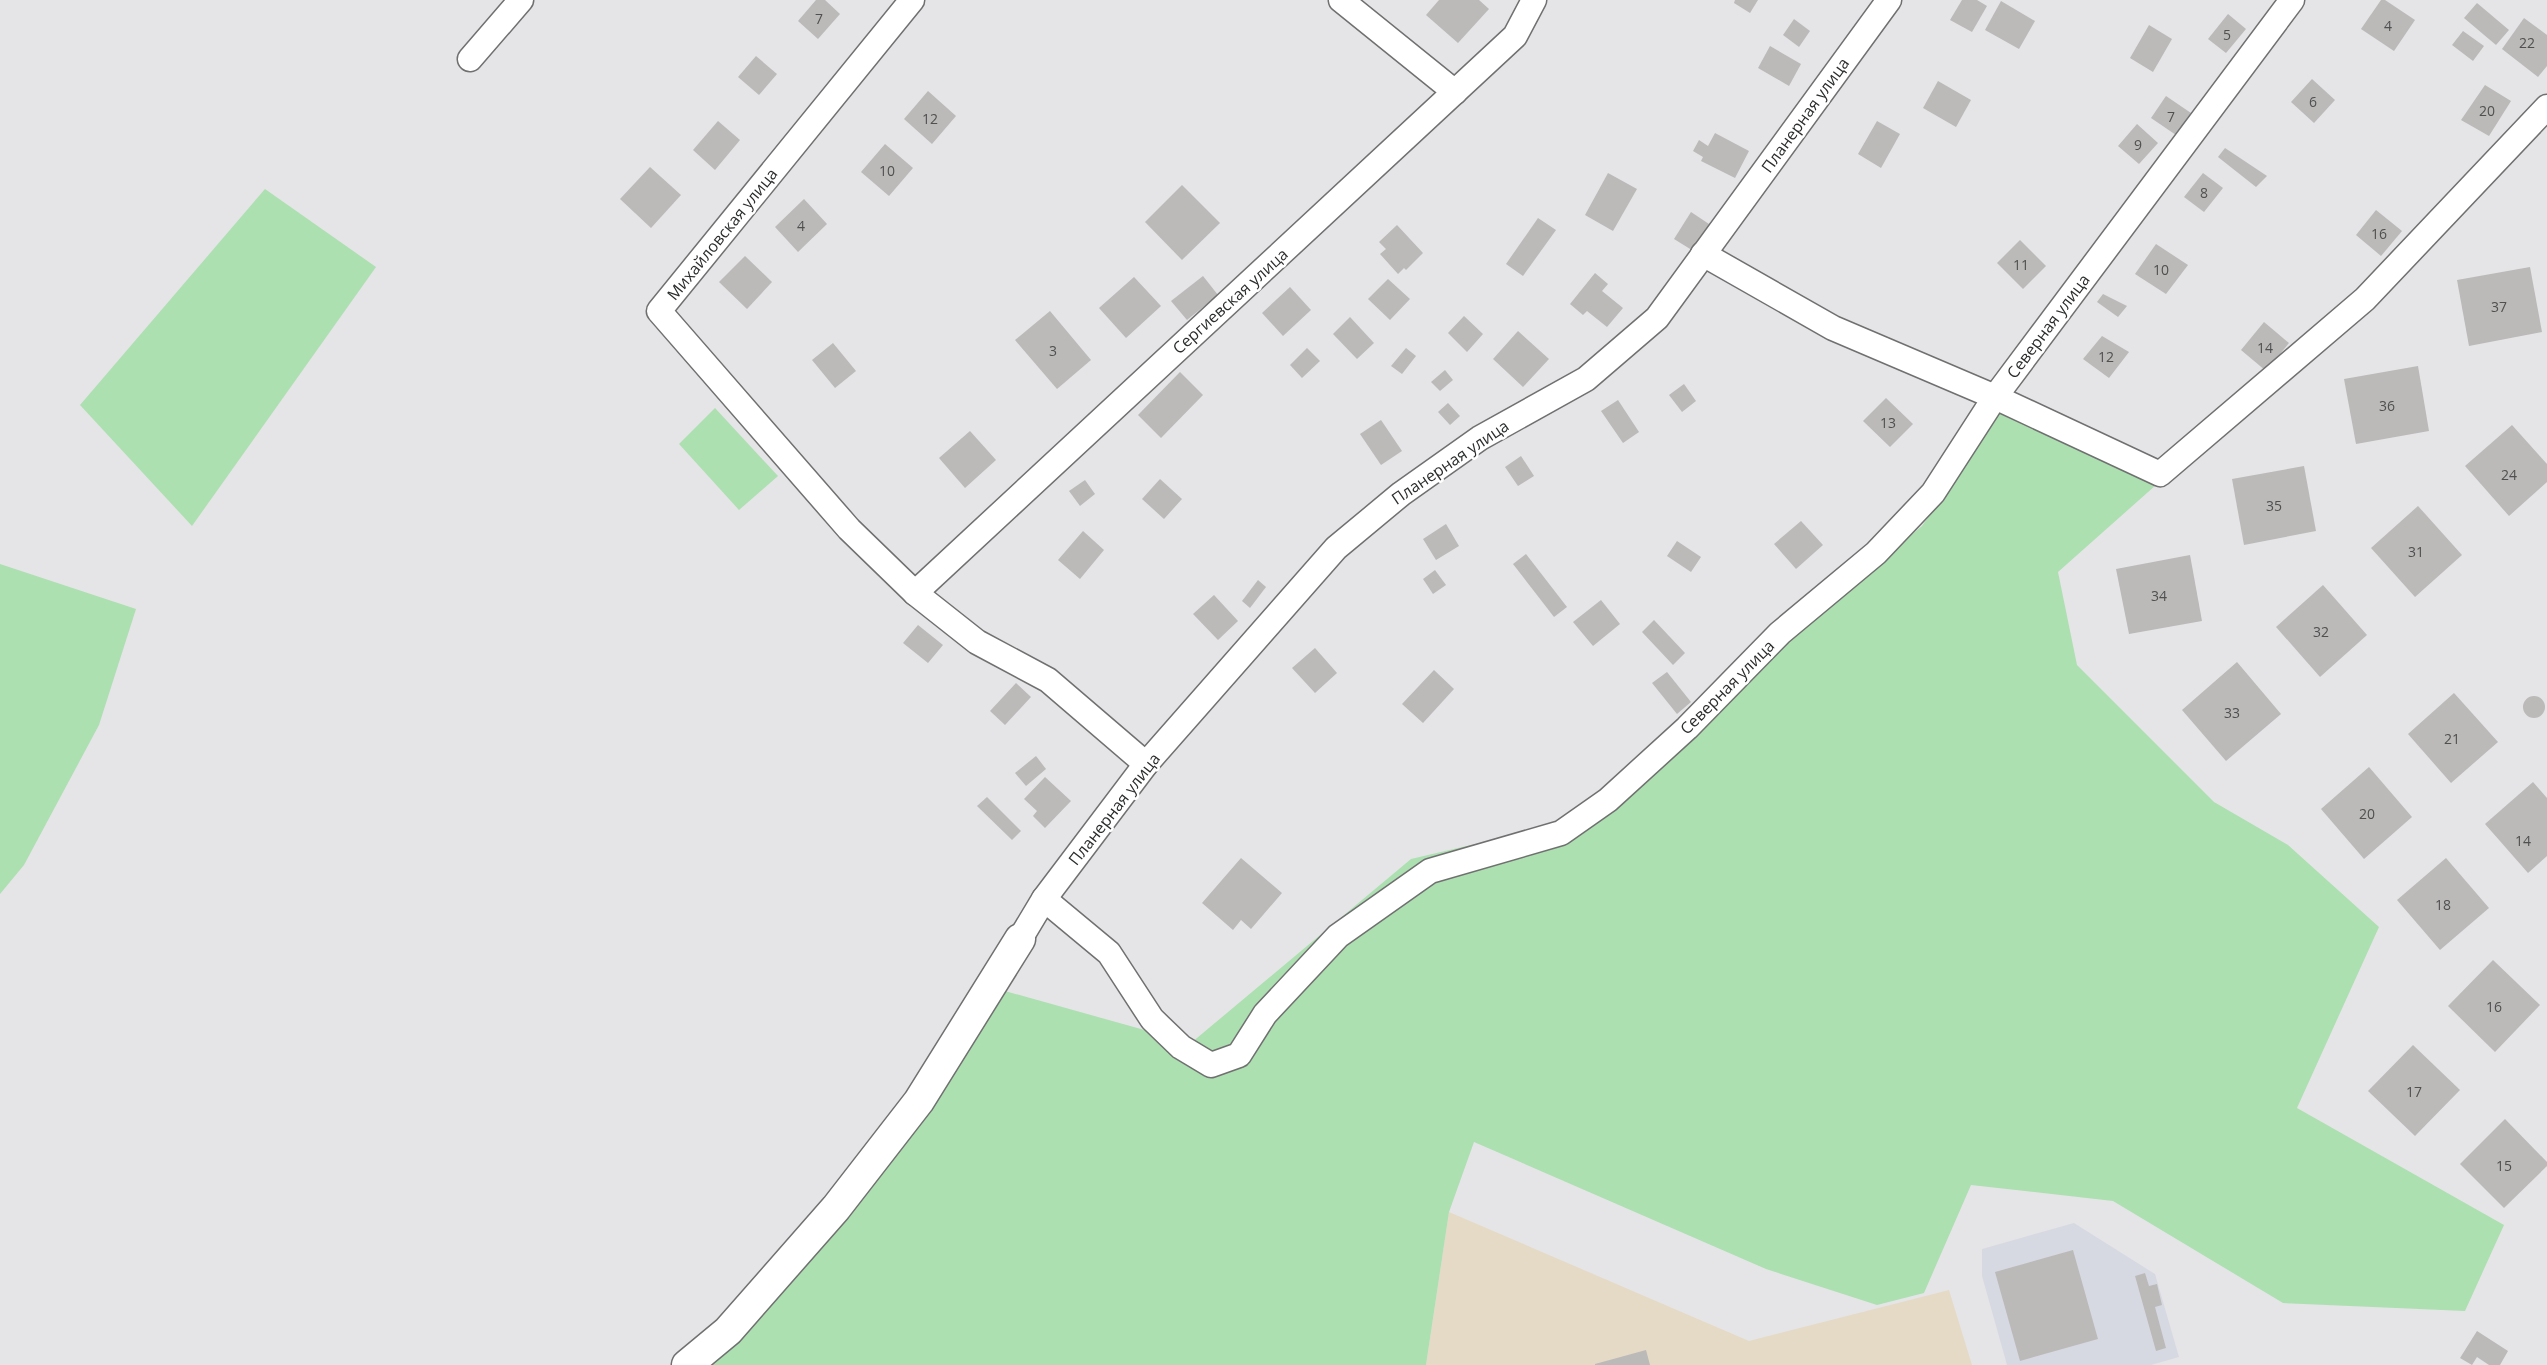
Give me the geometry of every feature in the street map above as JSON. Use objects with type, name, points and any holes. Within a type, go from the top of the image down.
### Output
[{"type":"street","points":[[470,59],[521,0]]},
{"type":"street","name":"Михайловская улица","points":[[912,0],[659,311],[849,529],[915,594]]},
{"type":"street","points":[[1341,0],[1455,93]]},
{"type":"street","name":"Сергиевская улица","points":[[915,594],[1515,36],[1534,0]]},
{"type":"street","name":"Планерная улица","points":[[1020,939],[1044,899],[1146,764],[1336,548],[1401,494],[1480,438],[1586,379],[1657,318],[1889,0]]},
{"type":"street","name":"Северная улица","points":[[1044,899],[1109,953],[1152,1019],[1181,1047],[1211,1065],[1239,1055],[1265,1014],[1338,936],[1430,871],[1560,833],[1608,800],[1687,728],[1780,633],[1875,553],[1933,493],[1995,397],[2292,0]]},
{"type":"street","points":[[1703,254],[1833,328],[1995,397],[2160,474],[2365,299],[2547,107]]},
{"type":"street","points":[[915,594],[977,642],[1048,680],[1146,764]]},
{"type":"street","points":[[687,1365],[728,1331],[836,1208],[919,1101],[1020,939]]},
{"type":"shaded area","points":[[1449,1212],[1749,1341],[1949,1290],[1972,1365],[1426,1365]]},
{"type":"shaded area","points":[[2074,1223],[2155,1274],[2179,1357],[2151,1365],[2007,1365],[1982,1276],[1982,1249]]},
{"type":"green space","points":[[265,189],[376,267],[192,526],[80,405]]},
{"type":"green space","points":[[715,408],[778,476],[739,510],[679,444]]},
{"type":"green space","points":[[2002,409],[2144,471],[2156,485],[2058,572],[2077,665],[2214,802],[2288,845],[2379,927],[2297,1108],[2504,1225],[2465,1311],[2283,1303],[2113,1201],[1971,1185],[1924,1293],[1877,1305],[1766,1269],[1474,1142],[1449,1212],[1426,1365],[705,1365],[1005,991],[1191,1043],[1411,859],[1505,837],[1511,856],[1560,840],[1791,634],[1922,526]]},
{"type":"green space","points":[[0,564],[136,609],[99,725],[24,865],[0,894]]},
{"type":"building","points":[[816,0],[825,0],[840,14],[818,39],[798,21]]},
{"type":"building","points":[[1439,0],[1479,0],[1489,9],[1458,43],[1426,15]]},
{"type":"building","points":[[1735,0],[1758,0],[1750,13],[1734,3]]},
{"type":"building","points":[[1962,0],[1977,0],[1987,6],[1972,32],[1950,20]]},
{"type":"building","points":[[2381,0],[2385,0],[2415,20],[2394,51],[2361,29]]},
{"type":"building","points":[[2001,1],[2035,21],[2019,49],[1985,30]]},
{"type":"building","points":[[2477,3],[2509,30],[2496,45],[2464,18]]},
{"type":"building","points":[[2228,14],[2246,29],[2226,53],[2208,39]]},
{"type":"building","points":[[2524,18],[2547,35],[2547,66],[2538,77],[2502,49]]},
{"type":"building","points":[[1794,19],[1810,31],[1799,47],[1783,35]]},
{"type":"building","points":[[2149,25],[2172,39],[2153,72],[2130,58]]},
{"type":"building","points":[[2463,31],[2484,46],[2473,61],[2452,45]]},
{"type":"building","points":[[1770,46],[1801,64],[1789,86],[1758,68]]},
{"type":"building","points":[[756,56],[777,74],[759,95],[738,77]]},
{"type":"building","points":[[2312,79],[2335,100],[2314,123],[2291,102]]},
{"type":"building","points":[[1938,81],[1971,100],[1956,127],[1923,108]]},
{"type":"building","points":[[2485,85],[2511,101],[2489,136],[2461,120]]},
{"type":"building","points":[[928,91],[956,116],[932,144],[904,119]]},
{"type":"building","points":[[2166,96],[2191,113],[2176,135],[2151,118]]},
{"type":"building","points":[[718,121],[740,140],[715,170],[693,150]]},
{"type":"building","points":[[1877,121],[1900,134],[1881,168],[1858,154]]},
{"type":"building","points":[[2137,124],[2158,143],[2139,164],[2118,146]]},
{"type":"building","points":[[1715,133],[1749,151],[1735,178],[1701,161],[1703,157],[1693,151],[1699,140],[1708,146]]},
{"type":"building","points":[[885,144],[913,168],[889,196],[861,172]]},
{"type":"building","points":[[2225,148],[2267,176],[2256,187],[2218,157]]},
{"type":"building","points":[[650,167],[681,195],[651,228],[620,199]]},
{"type":"building","points":[[1608,173],[1637,189],[1613,231],[1585,215]]},
{"type":"building","points":[[2203,173],[2223,188],[2204,212],[2184,197]]},
{"type":"building","points":[[1182,185],[1220,223],[1182,260],[1145,222]]},
{"type":"building","points":[[804,199],[827,224],[798,252],[775,227]]},
{"type":"building","points":[[2376,210],[2402,231],[2381,256],[2356,235]]},
{"type":"building","points":[[1691,212],[1712,226],[1695,252],[1674,239]]},
{"type":"building","points":[[1538,218],[1556,230],[1523,276],[1506,264]]},
{"type":"building","points":[[1397,225],[1423,253],[1406,270],[1404,268],[1398,274],[1380,254],[1386,249],[1379,242]]},
{"type":"building","points":[[2020,240],[2046,266],[2023,289],[1997,263]]},
{"type":"building","points":[[2156,244],[2188,265],[2166,294],[2135,274]]},
{"type":"building","points":[[745,256],[772,282],[747,309],[719,282]]},
{"type":"building","points":[[2530,267],[2542,332],[2469,346],[2457,280]]},
{"type":"building","points":[[1595,273],[1608,284],[1602,291],[1623,308],[1607,327],[1587,311],[1583,315],[1570,304]]},
{"type":"building","points":[[1203,276],[1218,295],[1187,320],[1171,301]]},
{"type":"building","points":[[1134,277],[1161,306],[1126,338],[1099,308]]},
{"type":"building","points":[[1388,279],[1410,299],[1390,320],[1368,299]]},
{"type":"building","points":[[1290,287],[1311,310],[1283,336],[1262,313]]},
{"type":"building","points":[[2103,294],[2127,306],[2118,317],[2097,302]]},
{"type":"building","points":[[1050,311],[1091,360],[1057,389],[1015,340]]},
{"type":"building","points":[[1464,316],[1483,334],[1467,352],[1448,333]]},
{"type":"building","points":[[1350,317],[1374,343],[1357,359],[1333,334]]},
{"type":"building","points":[[2264,322],[2289,343],[2266,371],[2241,350]]},
{"type":"building","points":[[1518,331],[1549,359],[1523,387],[1493,359]]},
{"type":"building","points":[[2102,336],[2129,352],[2109,378],[2083,359]]},
{"type":"building","points":[[833,343],[856,371],[835,388],[812,360]]},
{"type":"building","points":[[1307,348],[1320,361],[1302,378],[1290,365]]},
{"type":"building","points":[[1406,348],[1416,356],[1402,374],[1391,366]]},
{"type":"building","points":[[2418,366],[2429,431],[2356,444],[2344,379]]},
{"type":"building","points":[[1445,370],[1453,380],[1440,391],[1431,382]]},
{"type":"building","points":[[1180,372],[1203,395],[1161,438],[1138,415]]},
{"type":"building","points":[[1684,384],[1696,401],[1682,412],[1669,395]]},
{"type":"building","points":[[1886,398],[1913,424],[1890,447],[1863,421]]},
{"type":"building","points":[[1618,400],[1639,432],[1623,443],[1601,411]]},
{"type":"building","points":[[1448,403],[1460,416],[1450,425],[1438,412]]},
{"type":"building","points":[[1381,420],[1402,451],[1381,465],[1360,434]]},
{"type":"building","points":[[2512,425],[2547,464],[2547,482],[2509,516],[2465,466]]},
{"type":"building","points":[[970,431],[996,460],[965,488],[939,458]]},
{"type":"building","points":[[1521,456],[1534,476],[1518,486],[1505,467]]},
{"type":"building","points":[[2304,466],[2316,531],[2244,545],[2232,479]]},
{"type":"building","points":[[1160,479],[1182,499],[1164,519],[1142,499]]},
{"type":"building","points":[[1085,480],[1095,494],[1080,506],[1069,491]]},
{"type":"building","points":[[2418,506],[2462,555],[2415,597],[2371,548]]},
{"type":"building","points":[[1801,521],[1823,545],[1796,569],[1774,544]]},
{"type":"building","points":[[1446,524],[1459,546],[1436,560],[1423,539]]},
{"type":"building","points":[[1083,531],[1104,550],[1080,579],[1058,560]]},
{"type":"building","points":[[1677,541],[1701,557],[1691,572],[1667,556]]},
{"type":"building","points":[[1526,554],[1567,607],[1554,617],[1513,564]]},
{"type":"building","points":[[2190,555],[2202,621],[2129,634],[2116,569]]},
{"type":"building","points":[[1435,570],[1446,585],[1433,594],[1423,579]]},
{"type":"building","points":[[1258,580],[1266,587],[1250,608],[1242,601]]},
{"type":"building","points":[[2323,585],[2367,635],[2320,677],[2276,627]]},
{"type":"building","points":[[1214,595],[1238,621],[1218,640],[1193,614]]},
{"type":"building","points":[[1601,600],[1620,624],[1593,646],[1573,622]]},
{"type":"building","points":[[1654,620],[1685,653],[1673,665],[1642,632]]},
{"type":"building","points":[[918,625],[943,645],[928,663],[903,643]]},
{"type":"building","points":[[1315,648],[1337,673],[1315,693],[1292,668]]},
{"type":"building","points":[[2237,662],[2281,714],[2226,761],[2182,710]]},
{"type":"building","points":[[1434,670],[1454,689],[1423,723],[1402,704]]},
{"type":"building","points":[[1667,672],[1691,702],[1677,714],[1652,683]]},
{"type":"building","points":[[1016,683],[1031,697],[1005,725],[990,711]]},
{"type":"building","points":[[2454,693],[2498,742],[2451,783],[2408,734]]},
{"type":"building","points":[[2534,696],[2542,699],[2545,707],[2542,715],[2534,718],[2526,715],[2523,707],[2526,699]]},
{"type":"building","points":[[1036,756],[1046,769],[1026,786],[1015,773]]},
{"type":"building","points":[[2369,767],[2412,817],[2364,859],[2321,809]]},
{"type":"building","points":[[1045,777],[1071,801],[1045,828],[1033,816],[1037,811],[1024,799]]},
{"type":"building","points":[[2533,782],[2547,798],[2547,856],[2528,873],[2485,824]]},
{"type":"building","points":[[987,797],[1021,831],[1012,840],[977,806]]},
{"type":"building","points":[[1241,858],[1282,893],[1251,929],[1241,920],[1233,930],[1202,903]]},
{"type":"building","points":[[2446,858],[2489,908],[2440,950],[2397,900]]},
{"type":"building","points":[[2493,960],[2540,1005],[2495,1052],[2448,1006]]},
{"type":"building","points":[[2413,1045],[2460,1090],[2415,1136],[2368,1091]]},
{"type":"building","points":[[2505,1119],[2547,1162],[2547,1166],[2504,1208],[2460,1164]]},
{"type":"building","points":[[2073,1250],[2098,1339],[2020,1361],[1995,1272]]},
{"type":"building","points":[[2145,1273],[2149,1286],[2157,1284],[2162,1305],[2155,1307],[2166,1348],[2156,1351],[2135,1276]]},
{"type":"building","points":[[2477,1331],[2508,1351],[2500,1365],[2489,1365],[2477,1357],[2472,1365],[2460,1358]]},
{"type":"building","points":[[1646,1350],[1650,1365],[1595,1365],[1595,1364]]}]
